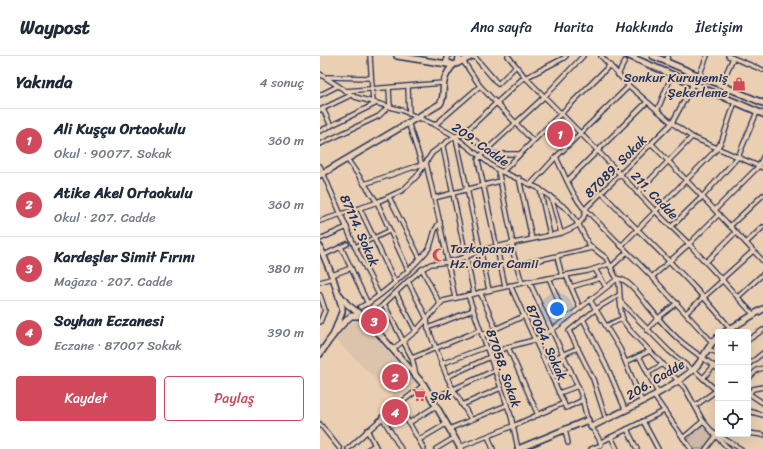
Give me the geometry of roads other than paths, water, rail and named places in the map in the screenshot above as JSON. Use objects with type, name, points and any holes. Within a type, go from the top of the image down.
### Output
[{"type":"street","points":[[320,131],[374,103],[370,56]]},
{"type":"street","points":[[397,56],[458,63],[533,141]]},
{"type":"street","points":[[447,56],[447,62],[458,63]]},
{"type":"street","points":[[458,63],[459,56]]},
{"type":"street","points":[[322,174],[440,104],[443,99],[444,83],[448,70],[458,63],[474,56],[498,84],[516,66]]},
{"type":"street","name":"211. Cadde","points":[[508,56],[525,77],[689,244],[753,314]]},
{"type":"street","points":[[320,221],[360,209],[403,190],[409,185],[432,153],[455,136],[465,133],[525,77],[566,56]]},
{"type":"street","points":[[505,286],[478,160],[486,150],[544,97],[584,56]]},
{"type":"street","points":[[601,56],[629,86],[657,111],[692,137],[761,167]]},
{"type":"street","points":[[629,56],[763,114]]},
{"type":"street","points":[[653,56],[763,103]]},
{"type":"street","points":[[666,62],[668,56]]},
{"type":"street","points":[[699,76],[706,56]]},
{"type":"street","points":[[720,85],[729,57],[763,70]]},
{"type":"street","points":[[618,75],[625,61]]},
{"type":"street","points":[[522,282],[512,249],[513,243],[500,181],[500,171],[520,154],[610,65]]},
{"type":"street","name":"209. Cadde","points":[[320,74],[351,95],[409,114],[435,125],[455,136],[500,171],[531,184],[551,196],[567,209],[579,225],[589,245],[606,258],[618,281]]},
{"type":"street","points":[[326,77],[371,78]]},
{"type":"street","points":[[657,111],[670,80]]},
{"type":"street","points":[[345,91],[444,83]]},
{"type":"street","name":"87089. Sokak","points":[[579,225],[584,218],[587,207],[672,123],[693,84]]},
{"type":"street","points":[[320,95],[338,86]]},
{"type":"street","points":[[435,125],[480,86]]},
{"type":"street","points":[[531,184],[556,157],[629,86]]},
{"type":"street","points":[[408,87],[409,114]]},
{"type":"street","points":[[320,144],[379,116],[389,107],[389,88]]},
{"type":"street","points":[[331,126],[321,109],[351,95]]},
{"type":"street","points":[[568,180],[647,102]]},
{"type":"street","points":[[621,246],[717,149],[722,140],[735,102]]},
{"type":"street","points":[[671,227],[702,197],[738,157],[757,112]]},
{"type":"street","points":[[408,122],[424,164],[434,198],[455,298]]},
{"type":"street","points":[[465,133],[493,154],[520,154]]},
{"type":"street","points":[[455,136],[468,189],[489,290]]},
{"type":"street","points":[[638,193],[692,137]]},
{"type":"street","points":[[652,144],[763,260]]},
{"type":"street","points":[[442,146],[474,294]]},
{"type":"street","points":[[715,210],[761,167],[763,156]]},
{"type":"street","points":[[556,157],[579,203],[586,212],[652,277],[712,342]]},
{"type":"street","points":[[347,159],[377,202],[408,270]]},
{"type":"street","points":[[364,184],[424,164]]},
{"type":"street","name":"87114. Sokak","points":[[320,166],[322,174],[355,247],[379,295]]},
{"type":"street","points":[[518,178],[532,239]]},
{"type":"street","points":[[434,198],[500,181]]},
{"type":"street","points":[[540,189],[550,235]]},
{"type":"street","points":[[602,193],[636,230],[670,262],[731,329]]},
{"type":"street","points":[[730,226],[763,195]]},
{"type":"street","points":[[551,196],[561,233]]},
{"type":"street","points":[[389,197],[420,258]]},
{"type":"street","points":[[758,200],[763,204]]},
{"type":"street","points":[[360,209],[395,282]]},
{"type":"street","points":[[652,277],[670,262],[719,214]]},
{"type":"street","points":[[334,333],[345,307],[360,307],[368,304],[395,282],[420,258],[430,247],[435,230],[440,222]]},
{"type":"street","points":[[320,247],[323,259],[333,276],[339,294],[343,315],[346,317],[351,316],[365,318],[384,304],[422,269],[432,264],[448,262],[466,257],[481,250],[561,233],[579,225]]},
{"type":"street","points":[[320,239],[347,227]]},
{"type":"street","points":[[746,243],[763,227]]},
{"type":"street","points":[[355,247],[389,231]]},
{"type":"street","points":[[706,262],[736,232]]},
{"type":"street","points":[[323,259],[347,244]]},
{"type":"street","points":[[341,247],[368,304]]},
{"type":"street","points":[[517,265],[592,248]]},
{"type":"street","points":[[686,314],[753,251]]},
{"type":"street","points":[[393,350],[416,332],[443,301],[522,282],[595,269],[610,265],[627,252]]},
{"type":"street","points":[[557,257],[580,308]]},
{"type":"street","points":[[320,282],[351,268]]},
{"type":"street","points":[[422,269],[440,304]]},
{"type":"street","points":[[595,269],[606,287]]},
{"type":"street","points":[[738,297],[763,274]]},
{"type":"street","points":[[549,278],[566,319]]},
{"type":"street","points":[[571,287],[601,278]]},
{"type":"street","points":[[447,377],[508,348],[534,340],[552,330],[606,287],[623,279],[637,292],[658,318],[677,338],[714,366],[703,378]]},
{"type":"street","points":[[408,281],[427,319],[428,328],[441,364],[453,389],[471,419]]},
{"type":"street","points":[[529,281],[578,386],[591,427],[601,442]]},
{"type":"street","points":[[618,281],[623,318],[629,329],[685,388],[703,421],[729,449]]},
{"type":"street","name":"87064. Sokak","points":[[510,285],[566,408],[583,400]]},
{"type":"street","points":[[480,292],[496,329]]},
{"type":"street","points":[[396,293],[416,332]]},
{"type":"street","points":[[339,294],[346,304],[365,318],[424,385],[460,448],[564,403]]},
{"type":"street","points":[[320,295],[325,310],[320,322]]},
{"type":"street","name":"87058. Sokak","points":[[468,295],[507,405],[518,449]]},
{"type":"street","points":[[606,419],[593,379],[569,331],[596,309],[619,295]]},
{"type":"street","points":[[590,300],[620,349],[642,402]]},
{"type":"street","points":[[620,300],[647,330],[669,351],[715,388]]},
{"type":"street","points":[[647,330],[658,318],[677,303]]},
{"type":"street","points":[[384,304],[412,358],[416,376]]},
{"type":"street","points":[[320,354],[334,333],[351,316],[353,311],[352,308]]},
{"type":"street","points":[[733,329],[753,314],[763,309]]},
{"type":"street","points":[[428,328],[473,310]]},
{"type":"street","points":[[482,335],[524,316]]},
{"type":"street","points":[[606,326],[623,318]]},
{"type":"street","points":[[583,319],[609,371],[625,409]]},
{"type":"street","points":[[412,358],[480,330]]},
{"type":"street","points":[[751,338],[763,330]]},
{"type":"street","name":"206. Cadde","points":[[591,427],[642,402],[693,370],[715,340]]},
{"type":"street","points":[[441,364],[486,347]]},
{"type":"street","points":[[508,348],[538,415]]},
{"type":"street","points":[[545,362],[578,348]]},
{"type":"street","points":[[707,349],[715,352]]},
{"type":"street","points":[[626,362],[650,351]]},
{"type":"street","points":[[751,362],[763,353]]},
{"type":"street","points":[[639,356],[664,411],[690,449]]},
{"type":"street","points":[[648,373],[663,364]]},
{"type":"street","points":[[751,375],[757,370],[763,368]]},
{"type":"street","points":[[432,399],[494,370]]},
{"type":"street","points":[[552,377],[571,370]]},
{"type":"street","points":[[348,449],[382,417],[424,385]]},
{"type":"street","points":[[559,393],[578,386]]},
{"type":"street","points":[[751,391],[753,389],[763,387]]},
{"type":"street","points":[[462,405],[501,388]]},
{"type":"street","points":[[695,406],[715,391]]},
{"type":"street","points":[[751,396],[763,403]]},
{"type":"street","points":[[398,404],[424,449]]},
{"type":"street","points":[[449,429],[507,405]]},
{"type":"street","points":[[408,423],[436,406]]},
{"type":"street","points":[[591,449],[601,445],[601,442],[664,411]]},
{"type":"street","points":[[751,413],[763,416]]},
{"type":"street","points":[[382,417],[401,449]]},
{"type":"street","points":[[518,449],[588,420]]},
{"type":"street","points":[[643,421],[658,449]]},
{"type":"street","points":[[683,438],[703,421]]},
{"type":"street","points":[[320,424],[340,449]]},
{"type":"street","points":[[418,440],[446,424]]},
{"type":"street","points":[[627,429],[637,449]]},
{"type":"street","points":[[367,430],[376,447],[368,449]]},
{"type":"street","points":[[565,430],[568,443]]},
{"type":"street","points":[[706,449],[713,432]]},
{"type":"street","points":[[713,432],[725,441],[741,449]]},
{"type":"street","points":[[751,433],[763,435]]},
{"type":"street","points":[[488,436],[493,449]]},
{"type":"street","points":[[611,437],[617,449]]},
{"type":"street","points":[[436,449],[454,438]]},
{"type":"place","name":"Sonkur Kuruyemiş Şekerleme","points":[[739,84]]},
{"type":"place","name":"Ali Kuşçu Ortaokulu","points":[[560,134]]},
{"type":"place","name":"Tozkoparan Hz. Ömer Camii","points":[[439,255]]},
{"type":"place","name":"Kardeşler Simit Fırını","points":[[374,321]]},
{"type":"place","name":"Atike Akel Ortaokulu","points":[[395,377]]},
{"type":"place","name":"Şok","points":[[419,395]]},
{"type":"place","name":"Soyhan Eczanesi","points":[[395,412]]}]
